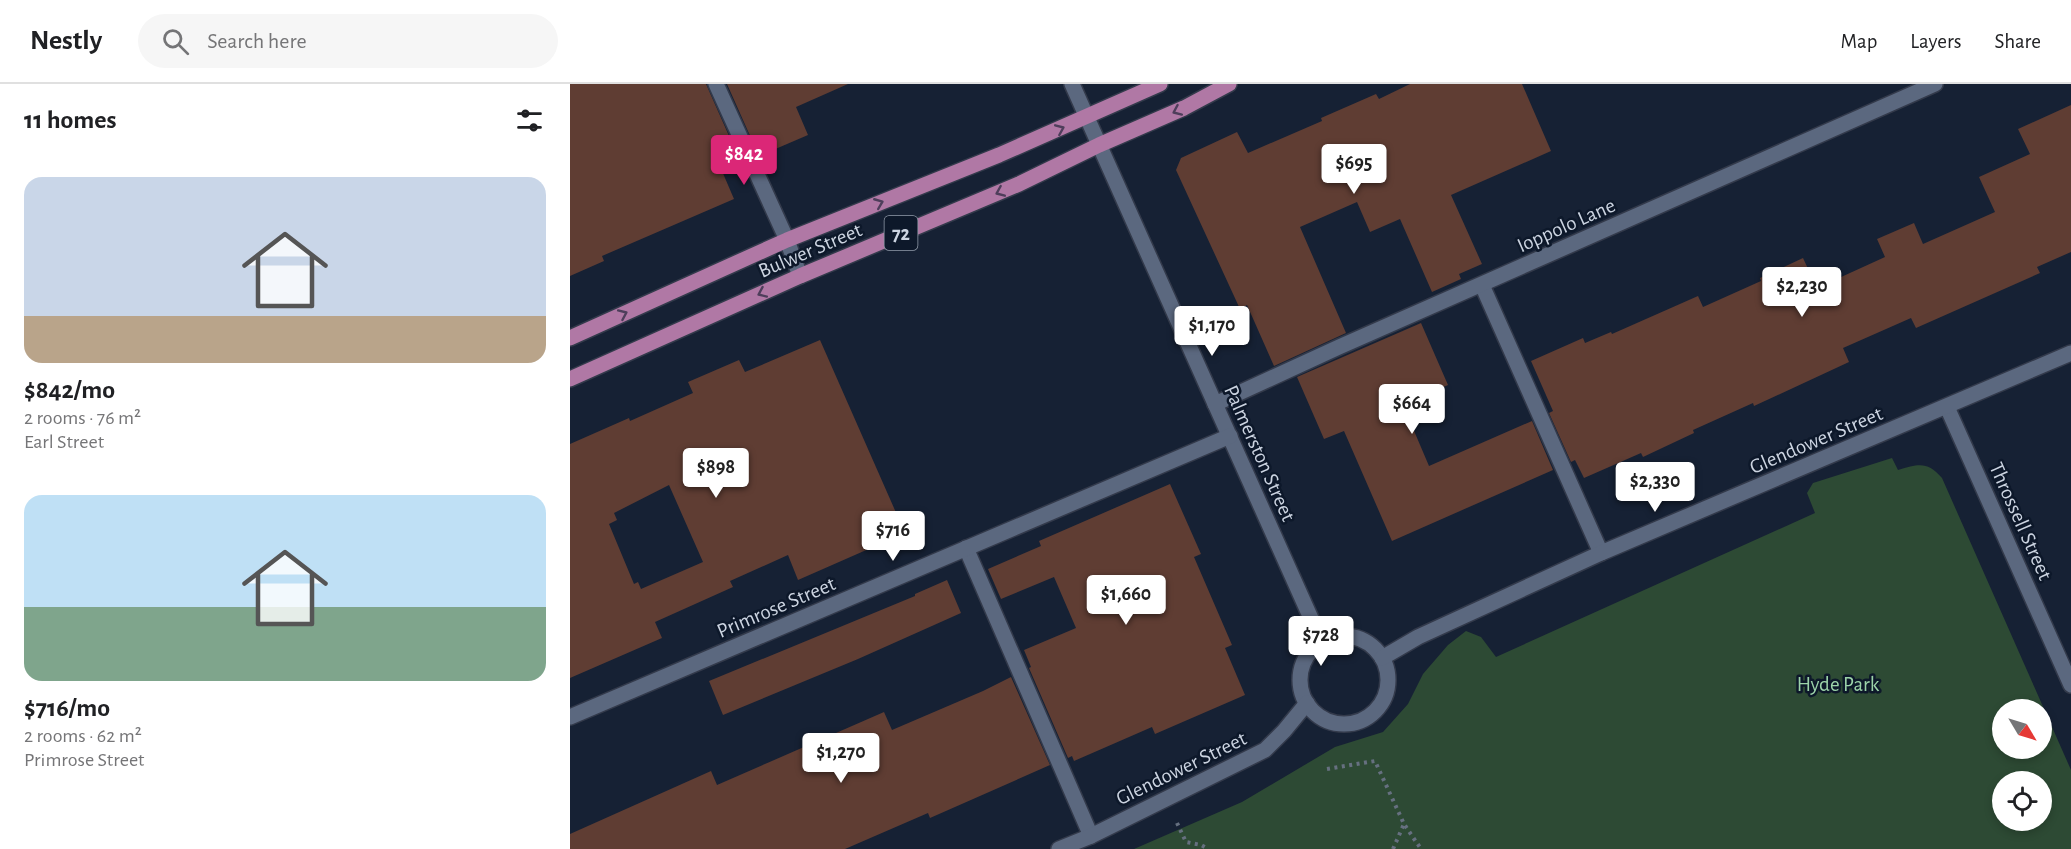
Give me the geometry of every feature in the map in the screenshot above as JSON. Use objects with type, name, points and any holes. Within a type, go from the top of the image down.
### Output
[{"type":"main road","name":"Bulwer Street","points":[[570,338],[787,240],[999,155],[1160,84]]},
{"type":"main road","name":"Bulwer Street","points":[[570,379],[801,276],[1012,186],[1184,108],[1229,84]]},
{"type":"street","points":[[716,84],[801,276]]},
{"type":"street","name":"Palmerston Street","points":[[1072,84],[1322,643]]},
{"type":"street","name":"Ioppolo Lane","points":[[1215,404],[1935,84]]},
{"type":"street","points":[[1482,285],[1601,553]]},
{"type":"street","name":"Glendower Street","points":[[1382,658],[1418,637],[1601,553],[2071,353]]},
{"type":"street","name":"Throssell Street","points":[[1947,407],[2071,685]]},
{"type":"street","name":"Primrose Street","points":[[570,717],[1230,436]]},
{"type":"street","points":[[966,548],[1091,836]]},
{"type":"street","points":[[1341,637],[1351,637],[1368,644],[1382,658],[1386,669],[1386,692],[1382,702],[1366,718],[1344,724],[1333,723],[1323,719],[1307,703],[1300,684],[1303,665],[1308,656],[1322,643],[1341,637]]},
{"type":"street","name":"Glendower Street","points":[[1059,849],[1091,836],[1265,750],[1307,703]]},
{"type":"path","points":[[1327,770],[1375,761],[1404,824],[1421,849]]},
{"type":"path","points":[[1166,799],[1186,842],[1208,849]]},
{"type":"path","points":[[1393,849],[1404,824]]},
{"type":"green space","name":"Hyde Park","points":[[1892,458],[1898,470],[1922,465],[1932,469],[1942,478],[2040,699],[1992,699],[1992,759],[2052,759],[2052,727],[2071,770],[2071,849],[1134,849],[1242,802],[1335,747],[1383,732],[1408,704],[1423,674],[1448,645],[1466,631],[1481,637],[1496,657],[1815,513],[1807,493],[1813,483]]},
{"type":"building","points":[[570,84],[706,84],[741,163],[722,171],[734,199],[602,256],[604,261],[570,276]]},
{"type":"building","points":[[727,84],[848,84],[796,107],[808,135],[759,156]]},
{"type":"building","points":[[1410,84],[1522,84],[1551,151],[1451,195],[1482,264],[1459,274],[1461,279],[1432,292],[1400,219],[1370,232],[1357,202],[1300,227],[1346,333],[1274,366],[1247,305],[1240,309],[1176,170],[1181,158],[1237,132],[1248,153],[1322,121],[1321,118],[1376,94],[1379,99]]},
{"type":"building","points":[[2071,105],[2071,252],[2037,267],[2040,273],[1916,328],[1911,318],[1843,348],[1849,362],[1754,406],[1753,403],[1693,430],[1694,433],[1643,457],[1641,453],[1584,478],[1575,460],[1571,462],[1549,413],[1553,411],[1531,361],[1583,338],[1585,343],[1611,332],[1612,334],[1698,296],[1703,307],[1761,281],[1760,278],[1803,258],[1817,288],[1885,257],[1877,239],[1914,223],[1923,244],[1995,212],[1979,177],[2030,154],[2018,129]]},
{"type":"building","points":[[1421,323],[1448,385],[1403,405],[1429,466],[1532,421],[1553,470],[1392,541],[1344,431],[1324,439],[1297,377]]},
{"type":"building","points":[[820,340],[905,533],[798,580],[788,555],[730,581],[733,587],[655,622],[662,638],[570,678],[570,444],[693,393],[688,382],[739,360],[745,372]],"holes":[[[669,485],[703,562],[641,589],[638,582],[634,584],[609,524],[617,520],[614,513]]]},
{"type":"building","points":[[1170,484],[1201,554],[1194,557],[1232,645],[1225,648],[1245,695],[1155,734],[1152,727],[1074,761],[1072,756],[1068,758],[1029,668],[1031,667],[1024,650],[1076,628],[1054,577],[1001,599],[988,569],[1041,546],[1039,541]]},
{"type":"building","points":[[947,580],[961,613],[723,715],[709,681],[915,596]]},
{"type":"building","points":[[1011,677],[1050,765],[930,818],[928,813],[845,849],[570,849],[570,834],[711,771],[717,785],[884,712],[892,730]]}]
